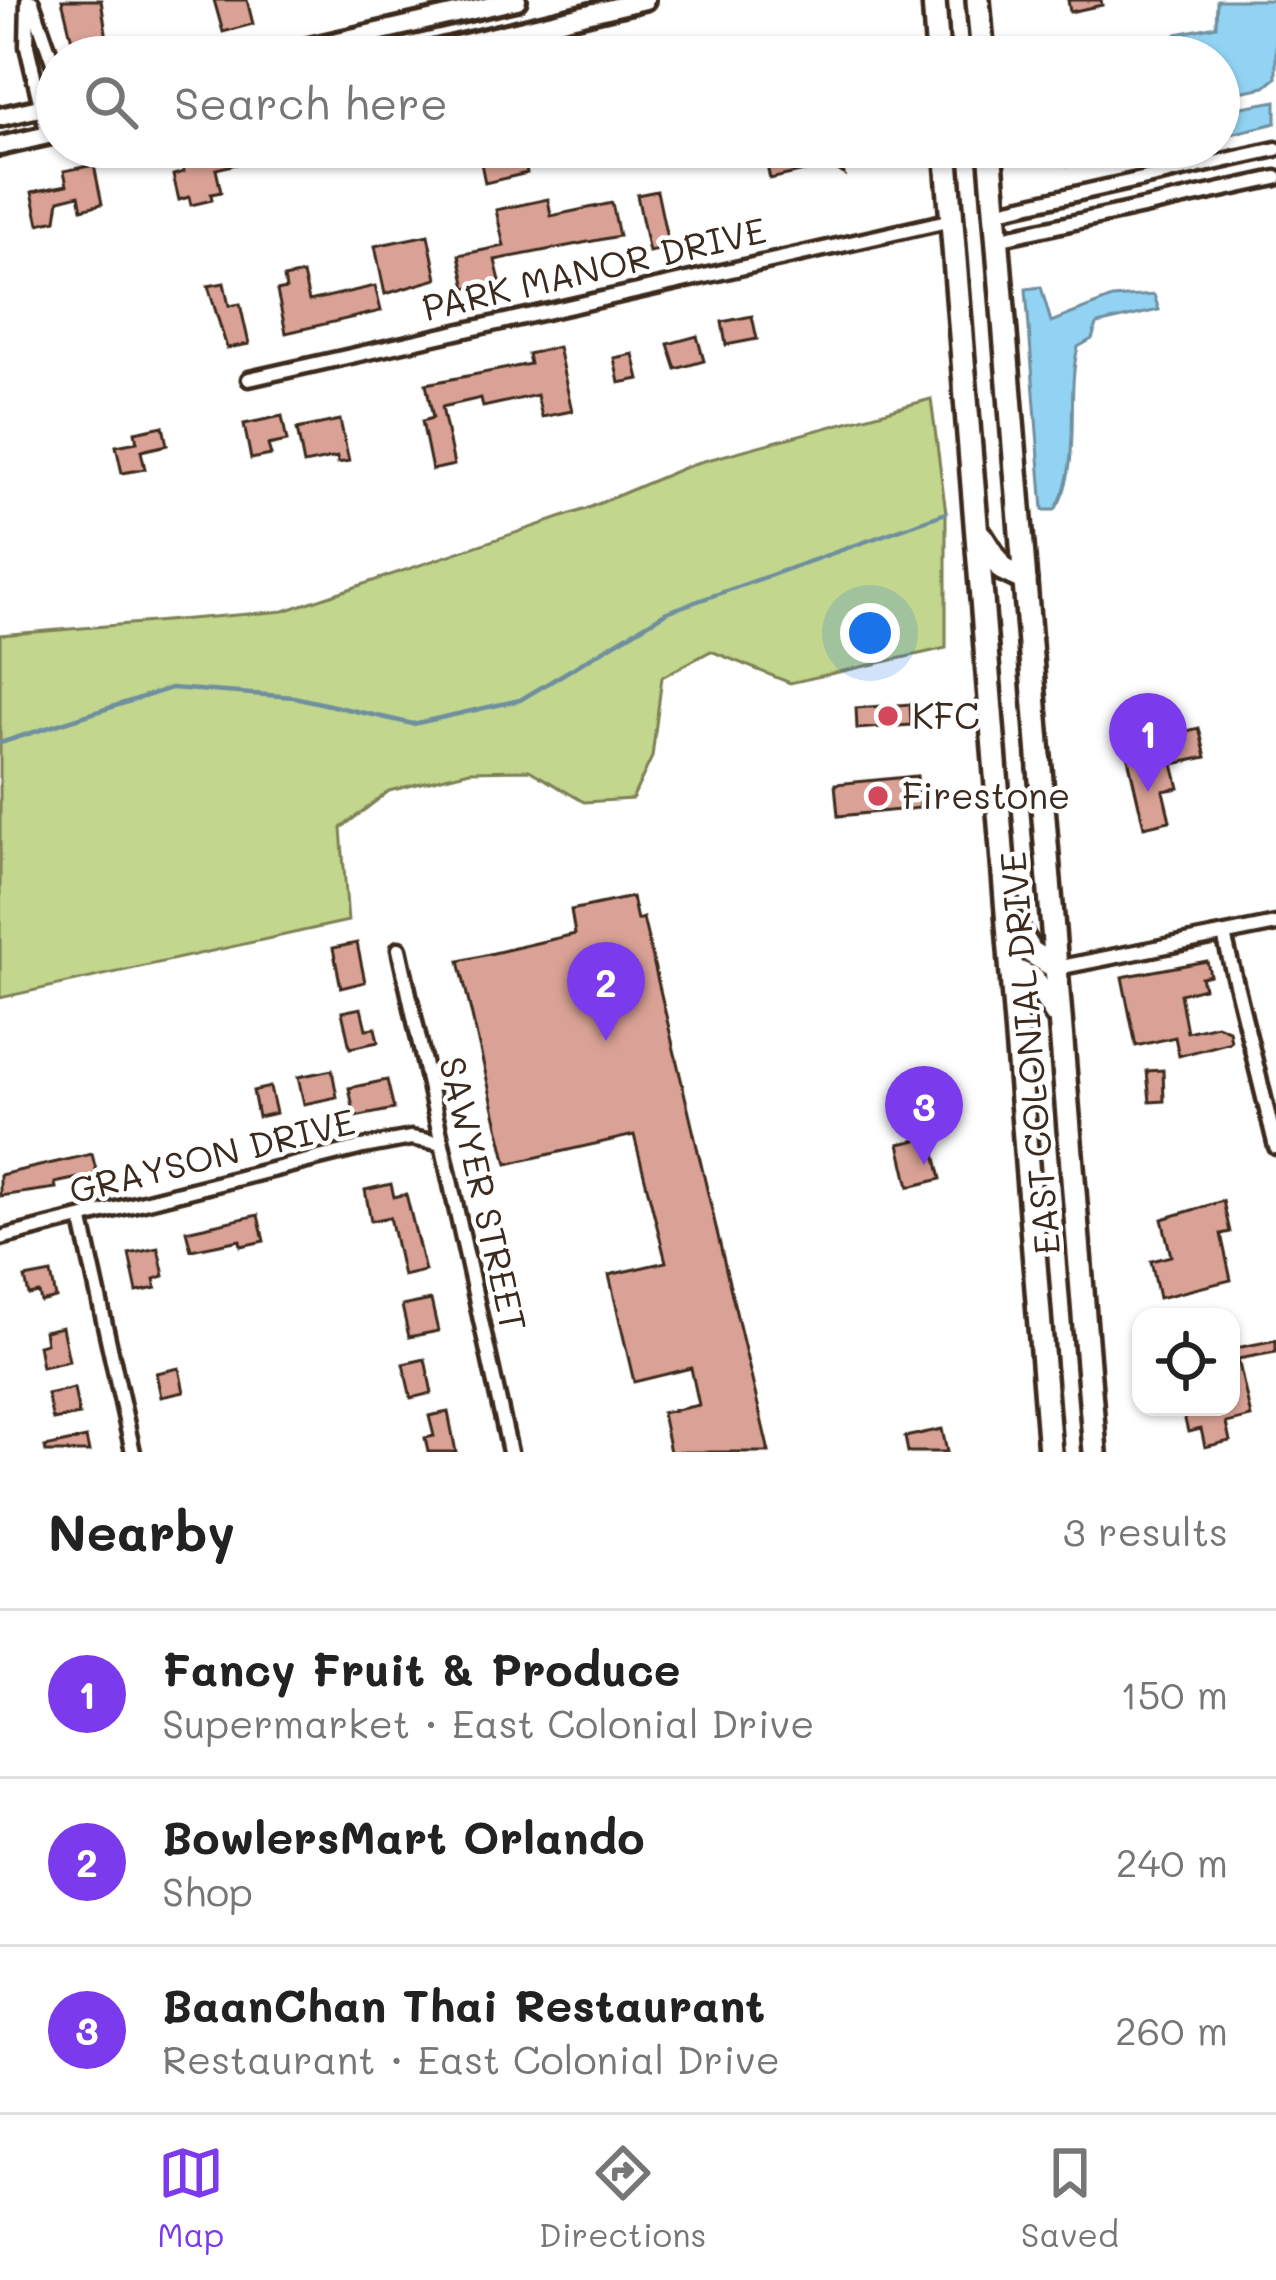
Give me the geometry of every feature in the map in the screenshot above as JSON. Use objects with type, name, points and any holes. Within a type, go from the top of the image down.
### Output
[{"type":"highway","points":[[934,0],[937,36]]},
{"type":"highway","points":[[978,0],[981,36]]},
{"type":"highway","name":"EAST COLONIAL DRIVE","points":[[948,168],[1050,1452]]},
{"type":"highway","name":"EAST COLONIAL DRIVE","points":[[992,168],[1095,1452]]},
{"type":"highway","points":[[976,519],[994,558],[1025,580]]},
{"type":"highway","points":[[1006,904],[1016,932],[1031,952],[1057,968]]},
{"type":"highway","points":[[1012,970],[1033,979],[1061,1025]]},
{"type":"street","points":[[30,0],[45,36]]},
{"type":"street","points":[[30,0],[27,46],[36,71]]},
{"type":"street","points":[[360,36],[517,0]]},
{"type":"street","points":[[495,36],[645,0]]},
{"type":"street","points":[[27,46],[36,44]]},
{"type":"street","points":[[0,117],[36,109]]},
{"type":"street","points":[[0,146],[36,138]]},
{"type":"street","points":[[1240,157],[1276,149]]},
{"type":"street","points":[[995,212],[1191,168]]},
{"type":"street","points":[[997,238],[1276,178]]},
{"type":"street","name":"PARK MANOR DRIVE","points":[[249,379],[952,220]]},
{"type":"street","points":[[1057,968],[1276,924]]},
{"type":"street","points":[[1224,935],[1276,1147]]},
{"type":"street","name":"SAWYER STREET","points":[[399,949],[510,1452]]},
{"type":"street","name":"GRAYSON DRIVE","points":[[0,1238],[363,1147],[411,1138],[439,1144]]},
{"type":"street","points":[[82,1221],[133,1452]]},
{"type":"green space","points":[[931,399],[946,513],[946,648],[790,683],[711,651],[662,677],[652,757],[632,799],[584,802],[529,770],[470,771],[389,791],[341,828],[348,921],[0,998],[0,635],[284,611],[586,509],[693,464]]},
{"type":"water","points":[[1217,0],[1276,0],[1276,78],[1265,87],[1240,92],[1240,36],[1174,36],[1216,26]]},
{"type":"water","points":[[1276,101],[1276,123],[1240,132],[1240,107]]},
{"type":"water","points":[[1041,287],[1051,322],[1112,298],[1154,295],[1159,310],[1097,324],[1092,339],[1078,347],[1069,473],[1055,510],[1043,510],[1026,289]]},
{"type":"building","points":[[62,0],[101,0],[107,36],[71,36]]},
{"type":"building","points":[[214,0],[247,0],[253,24],[223,32]]},
{"type":"building","points":[[1068,0],[1101,0],[1102,5],[1070,12]]},
{"type":"building","points":[[95,168],[102,204],[82,209],[79,195],[59,200],[56,220],[39,224],[32,192],[67,185],[64,171]]},
{"type":"building","points":[[183,168],[220,168],[216,169],[221,192],[211,194],[212,200],[191,205],[189,197],[179,200],[173,175],[184,172]]},
{"type":"building","points":[[482,168],[526,168],[527,173],[485,183]]},
{"type":"building","points":[[768,168],[817,168],[770,179]]},
{"type":"building","points":[[657,191],[669,248],[649,252],[637,195]]},
{"type":"building","points":[[548,199],[551,216],[612,203],[619,236],[495,260],[500,281],[466,288],[459,255],[504,246],[496,210]]},
{"type":"building","points":[[428,235],[437,279],[385,294],[375,246]]},
{"type":"building","points":[[303,274],[309,301],[375,286],[381,311],[286,333],[277,291],[286,289],[284,278]]},
{"type":"building","points":[[224,283],[229,306],[240,304],[249,344],[227,348],[208,286]]},
{"type":"building","points":[[752,316],[757,339],[726,345],[722,322]]},
{"type":"building","points":[[697,336],[704,361],[676,369],[668,344]]},
{"type":"building","points":[[558,347],[572,411],[542,417],[537,395],[483,407],[481,398],[442,407],[454,465],[432,470],[422,421],[433,418],[426,384],[530,364],[528,354]]},
{"type":"building","points":[[633,354],[639,379],[619,383],[614,358]]},
{"type":"building","points":[[282,416],[287,441],[268,445],[271,455],[251,459],[244,424]]},
{"type":"building","points":[[340,420],[349,461],[338,463],[337,457],[304,464],[297,429]]},
{"type":"building","points":[[163,426],[167,445],[141,451],[145,469],[122,473],[116,446],[137,442],[135,432]]},
{"type":"building","points":[[910,704],[911,725],[857,729],[856,708]]},
{"type":"building","points":[[1199,728],[1206,757],[1173,764],[1179,788],[1163,791],[1170,821],[1144,827],[1127,754],[1176,743],[1174,734]]},
{"type":"building","name":"Firestone","points":[[917,776],[920,808],[838,816],[835,784]]},
{"type":"building","points":[[632,897],[637,920],[643,918],[769,1452],[670,1452],[662,1413],[699,1405],[691,1368],[634,1382],[609,1275],[666,1262],[634,1135],[507,1164],[459,961],[575,934],[571,910]]},
{"type":"building","points":[[357,943],[365,982],[341,988],[333,948]]},
{"type":"building","points":[[1207,961],[1210,975],[1201,977],[1204,988],[1180,994],[1187,1032],[1217,1025],[1229,1030],[1231,1042],[1179,1056],[1175,1037],[1136,1046],[1122,977]]},
{"type":"building","points":[[361,1008],[366,1029],[375,1028],[378,1042],[350,1048],[342,1012]]},
{"type":"building","points":[[332,1070],[337,1097],[304,1104],[298,1077]]},
{"type":"building","points":[[1163,1070],[1164,1101],[1150,1102],[1147,1071]]},
{"type":"building","points":[[387,1080],[394,1109],[355,1117],[349,1088]]},
{"type":"building","points":[[270,1087],[276,1113],[258,1117],[253,1091]]},
{"type":"building","points":[[931,1137],[941,1179],[909,1187],[899,1144]]},
{"type":"building","points":[[92,1154],[97,1174],[55,1183],[56,1188],[0,1196],[0,1175]]},
{"type":"building","points":[[391,1184],[394,1197],[406,1194],[425,1271],[403,1276],[390,1217],[371,1221],[365,1190]]},
{"type":"building","points":[[1223,1201],[1230,1232],[1221,1234],[1231,1280],[1159,1298],[1151,1261],[1171,1256],[1162,1219]]},
{"type":"building","points":[[258,1215],[264,1241],[241,1246],[240,1240],[191,1250],[186,1231]]},
{"type":"building","points":[[158,1248],[164,1276],[154,1279],[156,1288],[137,1292],[129,1254]]},
{"type":"building","points":[[51,1273],[56,1298],[41,1302],[39,1293],[29,1295],[25,1278]]},
{"type":"building","points":[[431,1300],[438,1331],[409,1337],[402,1306]]},
{"type":"building","points":[[62,1327],[69,1361],[42,1367],[38,1345],[46,1343],[44,1331]]},
{"type":"building","points":[[1276,1340],[1276,1352],[1240,1359],[1240,1347]]},
{"type":"building","points":[[425,1359],[432,1393],[411,1398],[403,1364]]},
{"type":"building","points":[[179,1368],[184,1392],[161,1397],[156,1373]]},
{"type":"building","points":[[1240,1368],[1251,1417],[1226,1423],[1230,1441],[1205,1447],[1201,1429],[1188,1432],[1184,1416],[1240,1416]]},
{"type":"building","points":[[74,1388],[79,1415],[53,1420],[47,1394]]},
{"type":"building","points":[[448,1412],[456,1452],[428,1452],[425,1438],[434,1436],[429,1416]]},
{"type":"building","points":[[942,1429],[947,1452],[908,1452],[905,1437]]},
{"type":"building","points":[[86,1438],[89,1452],[46,1452],[45,1447]]},
{"type":"waterway","points":[[0,743],[171,688],[294,697],[413,724],[520,700],[667,612],[946,513]]},
{"type":"place","name":"KFC","points":[[888,716]]},
{"type":"place","name":"Fancy Fruit & Produce","points":[[1148,792]]},
{"type":"place","name":"Firestone","points":[[878,796]]},
{"type":"place","name":"BowlersMart Orlando","points":[[606,1041]]},
{"type":"place","name":"BaanChan Thai Restaurant","points":[[924,1165]]}]
